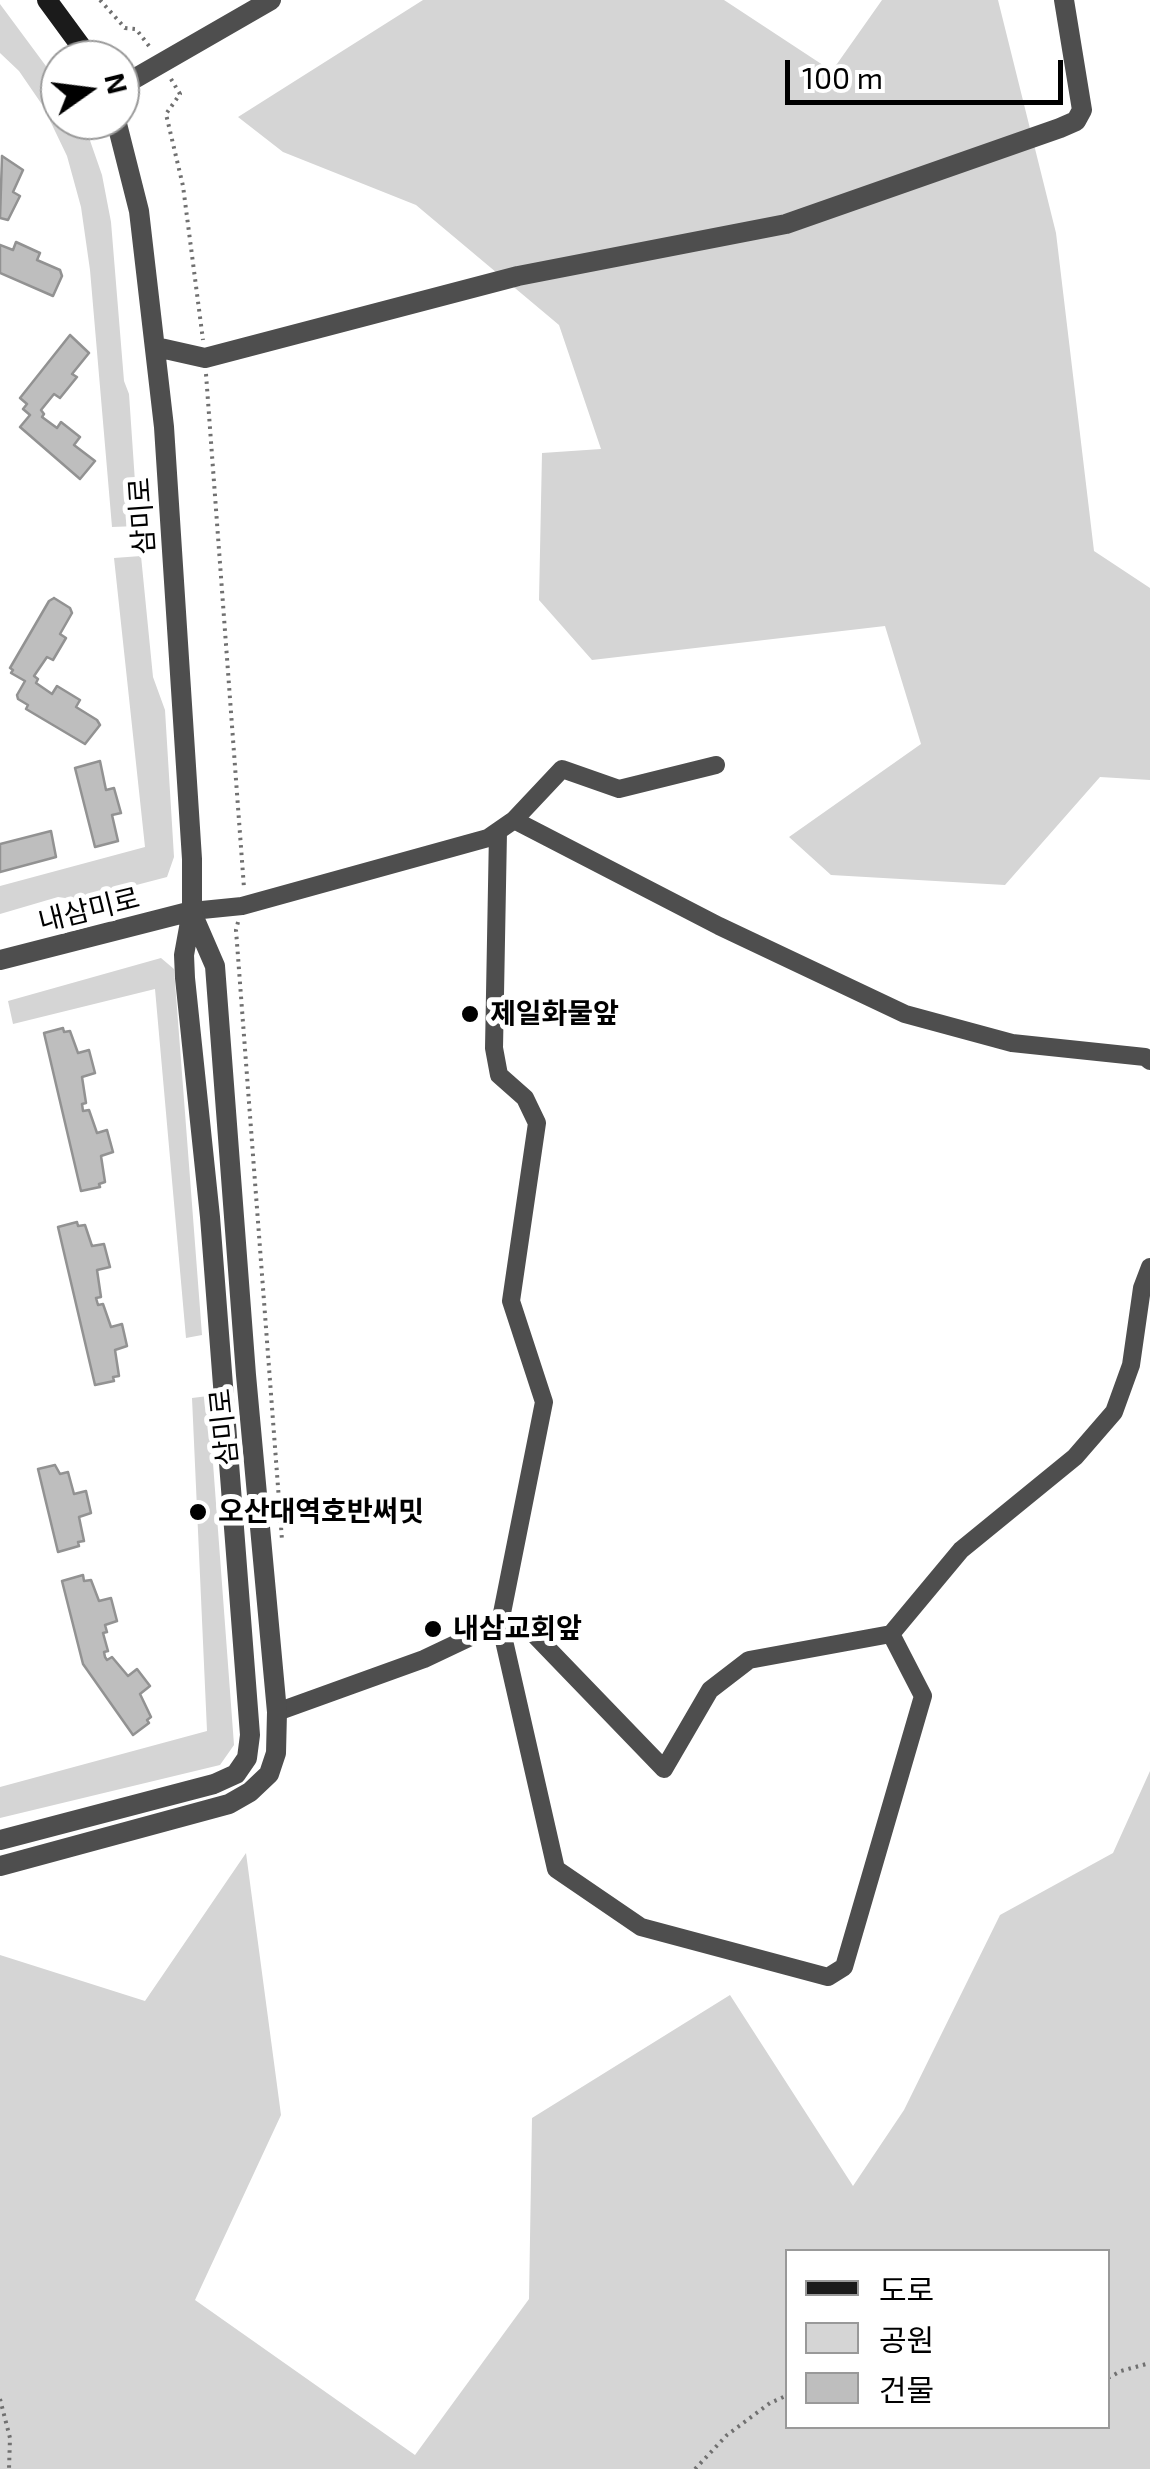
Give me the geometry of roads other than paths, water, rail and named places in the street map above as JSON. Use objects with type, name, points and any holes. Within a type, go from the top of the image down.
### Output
[{"type":"main road","points":[[47,0],[76,40]]},
{"type":"street","points":[[140,75],[271,0]]},
{"type":"street","points":[[156,348],[204,358],[518,276],[786,224],[1060,128],[1076,121],[1082,110],[1064,0]]},
{"type":"street","name":"삼미로","points":[[0,1840],[214,1784],[236,1774],[248,1758],[249,1703],[236,1531],[185,978],[184,955],[192,912],[192,859],[156,348],[139,212],[121,140]]},
{"type":"street","points":[[192,912],[242,906],[488,838],[506,826],[562,769],[619,789],[716,765]]},
{"type":"street","points":[[506,826],[905,1014],[1012,1043],[1145,1057],[1150,1062]]},
{"type":"street","points":[[506,826],[494,1048],[499,1075],[525,1098],[537,1123],[511,1301],[544,1402],[500,1623],[556,1869],[641,1926],[828,1977],[844,1967],[924,1696],[891,1634]]},
{"type":"street","name":"삼미로","points":[[0,1866],[229,1804],[250,1792],[268,1774],[276,1752],[276,1712],[215,966],[192,912]]},
{"type":"street","name":"내삼미로","points":[[0,960],[192,912]]},
{"type":"street","points":[[276,1712],[424,1659],[500,1623],[525,1625],[664,1769],[710,1690],[749,1660],[891,1634],[961,1550],[1075,1457],[1114,1412],[1131,1365],[1142,1288],[1150,1267]]},
{"type":"place","name":"제일화물앞","points":[[470,1014]]},
{"type":"place","name":"오산대역호반써밋","points":[[198,1512]]},
{"type":"place","name":"내삼교회앞","points":[[433,1629]]}]
